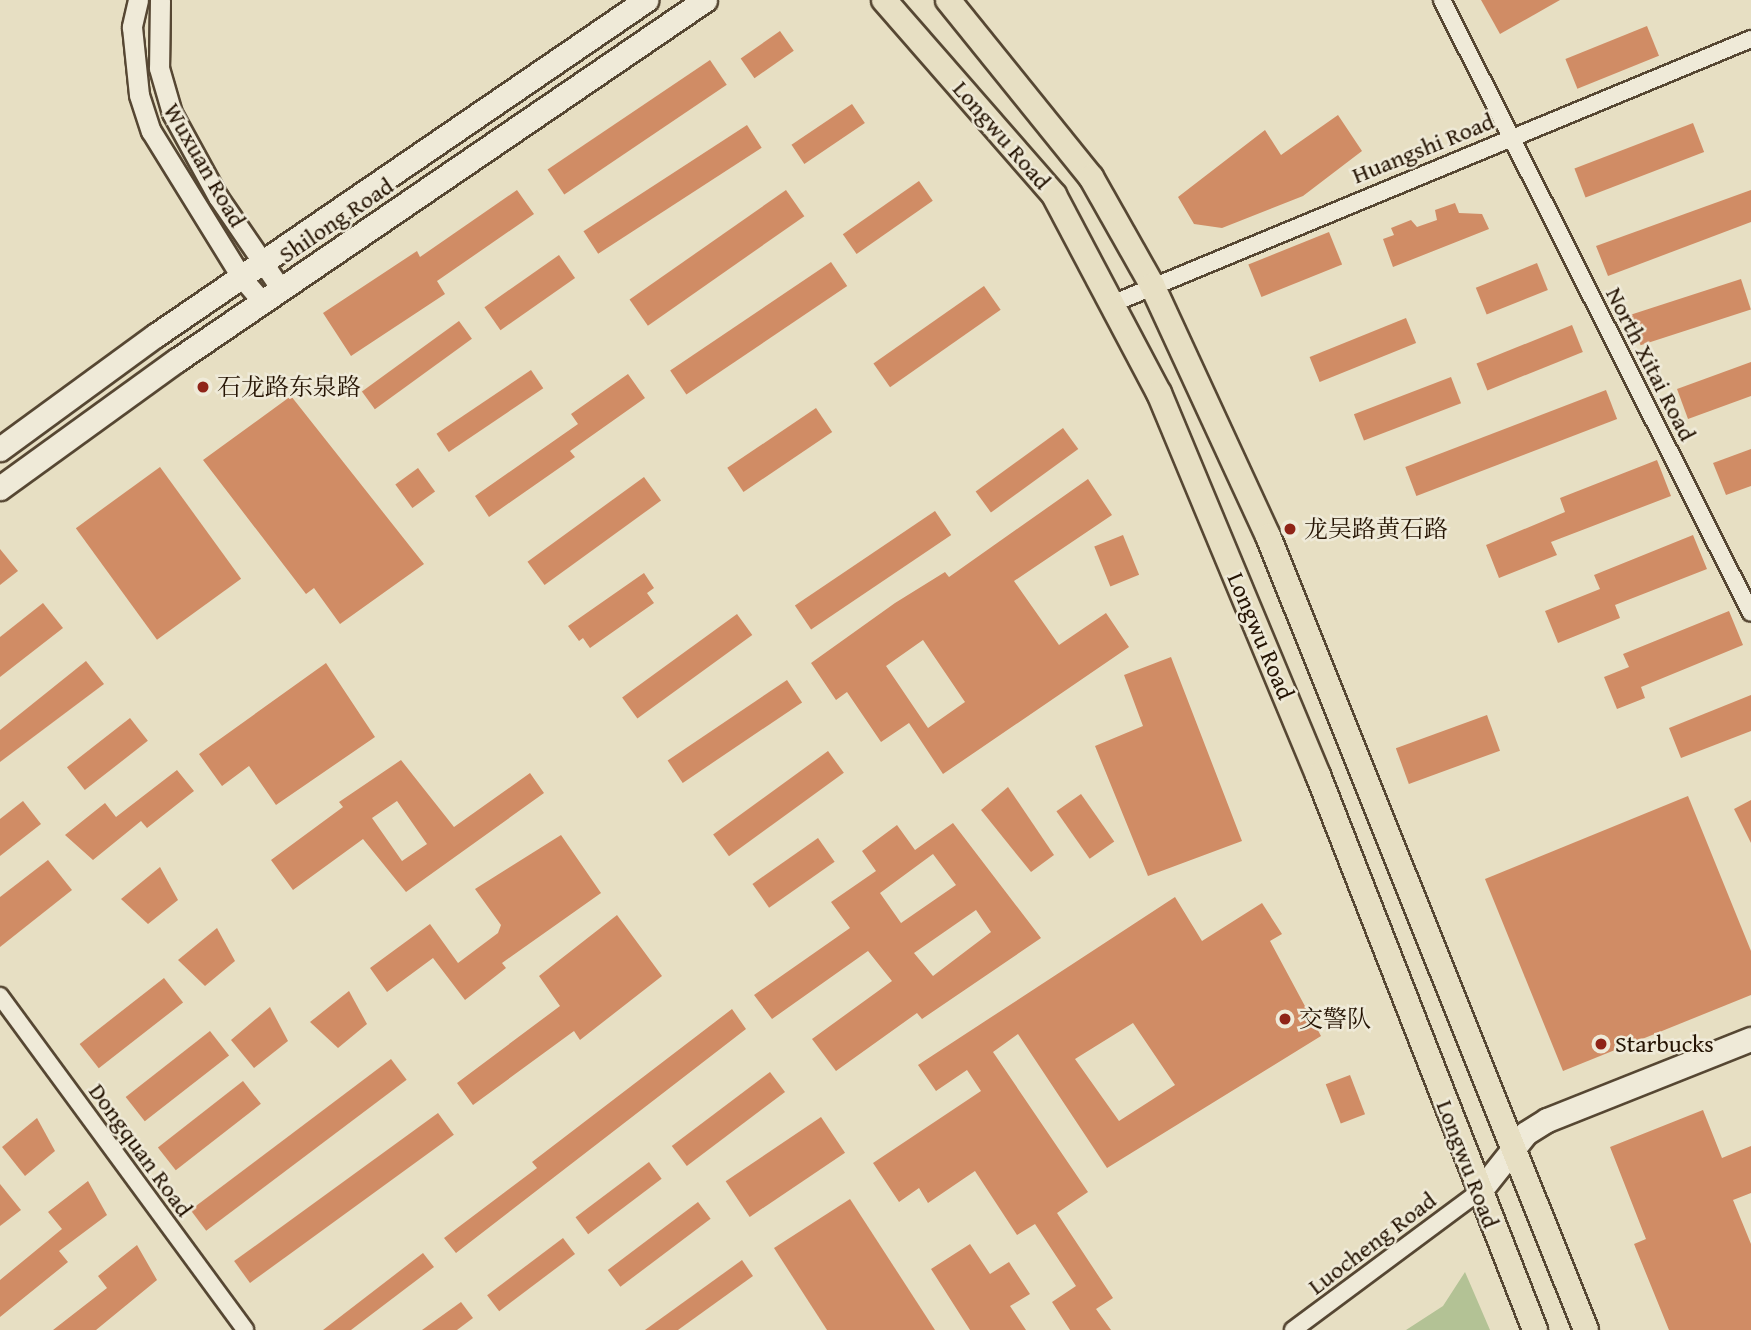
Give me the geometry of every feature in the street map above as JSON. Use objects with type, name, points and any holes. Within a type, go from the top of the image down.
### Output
[{"type":"main road","name":"Shilong Road","points":[[0,449],[262,262],[646,0]]},
{"type":"main road","name":"Shilong Road","points":[[0,488],[272,295],[705,0]]},
{"type":"main road","name":"Longwu Road","points":[[884,0],[1054,195],[1114,303],[1159,393],[1304,741],[1535,1330]]},
{"type":"main road","name":"Longwu Road","points":[[948,0],[1091,177],[1152,285],[1268,536],[1586,1330]]},
{"type":"main road","points":[[1479,1192],[1514,1148],[1547,1120],[1751,1039]]},
{"type":"street","name":"Wuxuan Road","points":[[138,0],[132,27],[139,95],[151,131],[241,277],[272,295]]},
{"type":"street","points":[[160,0],[159,68],[172,113],[262,262],[272,295]]},
{"type":"street","name":"North Xitai Road","points":[[1442,0],[1751,613]]},
{"type":"street","name":"Huangshi Road","points":[[1114,303],[1751,39]]},
{"type":"street","name":"Dongquan Road","points":[[0,996],[245,1330]]},
{"type":"street","name":"Luocheng Road","points":[[1293,1330],[1479,1192]]},
{"type":"green space","points":[[1465,1272],[1490,1330],[1406,1330],[1443,1306]]},
{"type":"building","points":[[1481,0],[1560,0],[1500,34]]},
{"type":"building","points":[[1647,26],[1659,56],[1577,89],[1565,59]]},
{"type":"building","points":[[780,31],[794,51],[754,78],[741,59]]},
{"type":"building","points":[[710,60],[727,85],[564,194],[548,170]]},
{"type":"building","points":[[852,104],[865,123],[804,164],[791,145]]},
{"type":"building","points":[[1338,115],[1362,151],[1303,196],[1222,228],[1194,224],[1178,197],[1265,130],[1281,155]]},
{"type":"building","points":[[1693,123],[1704,152],[1586,197],[1574,169]]},
{"type":"building","points":[[747,125],[762,148],[598,254],[583,231]]},
{"type":"building","points":[[919,181],[933,201],[857,254],[843,234]]},
{"type":"building","points":[[517,190],[534,214],[437,281],[445,294],[351,356],[323,313],[417,251],[420,257]]},
{"type":"building","points":[[786,190],[804,216],[648,326],[630,300]]},
{"type":"building","points":[[1751,190],[1751,222],[1608,276],[1596,246]]},
{"type":"building","points":[[1455,203],[1459,213],[1482,214],[1489,229],[1393,267],[1383,239],[1394,235],[1391,228],[1411,220],[1417,227],[1437,220],[1435,210]]},
{"type":"building","points":[[1329,232],[1342,264],[1261,297],[1248,265]]},
{"type":"building","points":[[559,255],[575,278],[501,330],[484,307]]},
{"type":"building","points":[[831,262],[847,286],[686,395],[670,370]]},
{"type":"building","points":[[1537,263],[1548,290],[1487,315],[1476,288]]},
{"type":"building","points":[[1741,279],[1751,309],[1641,345],[1631,315]]},
{"type":"building","points":[[984,286],[1001,310],[890,387],[873,363]]},
{"type":"building","points":[[1406,318],[1416,343],[1320,382],[1310,357]]},
{"type":"building","points":[[459,321],[472,339],[375,409],[362,392]]},
{"type":"building","points":[[1572,325],[1583,352],[1487,390],[1477,364]]},
{"type":"building","points":[[1751,362],[1751,396],[1688,419],[1677,389]]},
{"type":"building","points":[[531,370],[543,388],[449,452],[436,434]]},
{"type":"building","points":[[628,374],[645,398],[570,451],[575,457],[489,517],[475,496],[578,424],[571,414]]},
{"type":"building","points":[[1451,377],[1461,403],[1364,440],[1354,414]]},
{"type":"building","points":[[1606,390],[1617,419],[1416,496],[1405,467]]},
{"type":"building","points":[[291,396],[424,564],[340,624],[314,588],[306,594],[203,460]]},
{"type":"building","points":[[816,408],[832,432],[744,492],[727,468]]},
{"type":"building","points":[[1063,428],[1078,449],[991,513],[976,491]]},
{"type":"building","points":[[1751,449],[1751,486],[1726,495],[1713,463]]},
{"type":"building","points":[[1657,460],[1671,496],[1551,542],[1557,555],[1499,578],[1486,545],[1565,512],[1560,498]]},
{"type":"building","points":[[160,467],[241,579],[157,640],[76,528]]},
{"type":"building","points":[[418,468],[435,491],[412,508],[395,484]]},
{"type":"building","points":[[644,477],[661,500],[545,585],[528,562]]},
{"type":"building","points":[[1088,479],[1112,515],[1014,581],[1059,645],[1106,613],[1129,647],[943,774],[909,723],[881,742],[847,692],[836,700],[811,663],[895,603],[945,572],[949,577]],"holes":[[[923,640],[965,702],[928,728],[886,666]]]},
{"type":"building","points":[[935,511],[951,535],[811,630],[795,606]]},
{"type":"building","points":[[1123,535],[1139,575],[1110,586],[1094,547]]},
{"type":"building","points":[[1693,535],[1707,569],[1615,605],[1620,618],[1558,643],[1545,611],[1600,589],[1594,575]]},
{"type":"building","points":[[0,549],[18,571],[0,585]]},
{"type":"building","points":[[644,573],[654,588],[647,593],[654,603],[590,648],[583,638],[579,641],[568,626]]},
{"type":"building","points":[[43,603],[63,628],[0,677],[0,637]]},
{"type":"building","points":[[1729,611],[1743,645],[1641,687],[1645,698],[1617,709],[1604,677],[1629,667],[1623,654]]},
{"type":"building","points":[[737,614],[752,635],[637,718],[622,697]]},
{"type":"building","points":[[1171,657],[1242,841],[1148,876],[1095,746],[1143,726],[1124,675]]},
{"type":"building","points":[[86,661],[104,684],[0,762],[0,730]]},
{"type":"building","points":[[326,663],[375,737],[276,805],[249,766],[222,786],[199,754]]},
{"type":"building","points":[[787,680],[802,702],[683,783],[668,761]]},
{"type":"building","points":[[1751,695],[1751,731],[1681,758],[1669,728]]},
{"type":"building","points":[[1487,715],[1500,751],[1409,784],[1396,748]]},
{"type":"building","points":[[130,718],[148,741],[85,790],[67,767]]},
{"type":"building","points":[[828,751],[844,773],[729,856],[713,834]]},
{"type":"building","points":[[401,760],[454,827],[530,773],[544,793],[406,892],[363,839],[293,890],[271,860],[343,807],[339,802]],"holes":[[[397,801],[427,844],[402,861],[372,818]]]},
{"type":"building","points":[[177,770],[194,791],[147,828],[141,821],[93,860],[65,835],[105,803],[116,817]]},
{"type":"building","points":[[1008,787],[1054,855],[1031,872],[981,810]]},
{"type":"building","points":[[1081,794],[1114,842],[1090,859],[1056,811]]},
{"type":"building","points":[[1688,796],[1751,951],[1751,995],[1563,1071],[1485,879]]},
{"type":"building","points":[[1751,800],[1751,843],[1734,809]]},
{"type":"building","points":[[23,801],[41,824],[0,856],[0,819]]},
{"type":"building","points":[[953,823],[1041,938],[922,1019],[917,1013],[836,1071],[812,1039],[892,981],[868,951],[772,1019],[754,995],[850,928],[831,902],[876,871],[862,851],[897,825],[915,850]],"holes":[[[933,854],[956,885],[901,923],[880,893]],[[976,910],[991,932],[933,976],[914,953]]]},
{"type":"building","points":[[561,835],[601,893],[502,963],[506,968],[465,1000],[433,958],[387,992],[370,968],[430,924],[458,963],[498,933],[501,925],[475,889]]},
{"type":"building","points":[[818,838],[835,862],[769,908],[752,884]]},
{"type":"building","points":[[48,860],[72,890],[0,947],[0,897]]},
{"type":"building","points":[[160,867],[178,900],[148,924],[121,899]]},
{"type":"building","points":[[1175,897],[1202,941],[1262,903],[1282,934],[1270,941],[1321,1036],[1107,1168],[1018,1034],[993,1052],[1088,1192],[1057,1213],[1113,1298],[1096,1309],[1111,1330],[1070,1330],[1052,1302],[1076,1286],[1035,1224],[1017,1235],[975,1171],[928,1203],[919,1188],[899,1202],[873,1163],[981,1091],[967,1070],[936,1091],[918,1065]],"holes":[[[1133,1023],[1175,1085],[1119,1121],[1075,1059]]]},
{"type":"building","points":[[617,915],[662,976],[580,1040],[574,1031],[473,1105],[457,1083],[560,1006],[539,976]]},
{"type":"building","points":[[217,928],[235,961],[205,986],[178,960]]},
{"type":"building","points":[[164,978],[183,1002],[99,1068],[80,1044]]},
{"type":"building","points":[[349,991],[367,1024],[338,1048],[310,1022]]},
{"type":"building","points":[[270,1007],[288,1041],[254,1068],[231,1040]]},
{"type":"building","points":[[732,1009],[746,1029],[456,1253],[444,1238],[537,1168],[532,1162]]},
{"type":"building","points":[[210,1031],[229,1055],[145,1121],[126,1097]]},
{"type":"building","points":[[391,1059],[407,1080],[206,1231],[191,1210]]},
{"type":"building","points":[[770,1072],[785,1092],[687,1166],[672,1146]]},
{"type":"building","points":[[1350,1075],[1365,1114],[1341,1124],[1326,1084]]},
{"type":"building","points":[[243,1081],[261,1104],[176,1170],[158,1147]]},
{"type":"building","points":[[1703,1110],[1722,1158],[1751,1146],[1751,1193],[1733,1200],[1751,1244],[1751,1330],[1669,1330],[1634,1244],[1646,1239],[1610,1147]]},
{"type":"building","points":[[438,1113],[454,1135],[250,1283],[234,1261]]},
{"type":"building","points":[[821,1117],[845,1153],[750,1217],[726,1181]]},
{"type":"building","points":[[37,1118],[55,1151],[25,1176],[2,1147]]},
{"type":"building","points":[[649,1162],[662,1179],[588,1234],[576,1217]]},
{"type":"building","points":[[88,1181],[107,1215],[59,1251],[68,1262],[0,1317],[0,1280],[62,1229],[48,1212]]},
{"type":"building","points":[[0,1184],[21,1210],[0,1226]]},
{"type":"building","points":[[850,1199],[935,1330],[827,1330],[774,1248]]},
{"type":"building","points":[[698,1202],[711,1219],[620,1287],[608,1270]]},
{"type":"building","points":[[563,1238],[575,1254],[499,1311],[487,1295]]},
{"type":"building","points":[[970,1244],[990,1274],[1009,1262],[1030,1294],[1010,1306],[1026,1330],[970,1330],[931,1269]]},
{"type":"building","points":[[137,1245],[157,1280],[96,1330],[53,1330],[107,1288],[98,1276]]},
{"type":"building","points":[[423,1253],[434,1267],[351,1330],[323,1330]]},
{"type":"building","points":[[742,1260],[753,1276],[678,1330],[645,1330]]},
{"type":"building","points":[[461,1302],[473,1318],[457,1330],[422,1330]]},
{"type":"place","name":"石龙路东泉路","points":[[203,387]]},
{"type":"place","name":"龙吴路黄石路","points":[[1290,529]]},
{"type":"place","name":"交警队","points":[[1285,1019]]},
{"type":"place","name":"Starbucks","points":[[1601,1044]]}]
